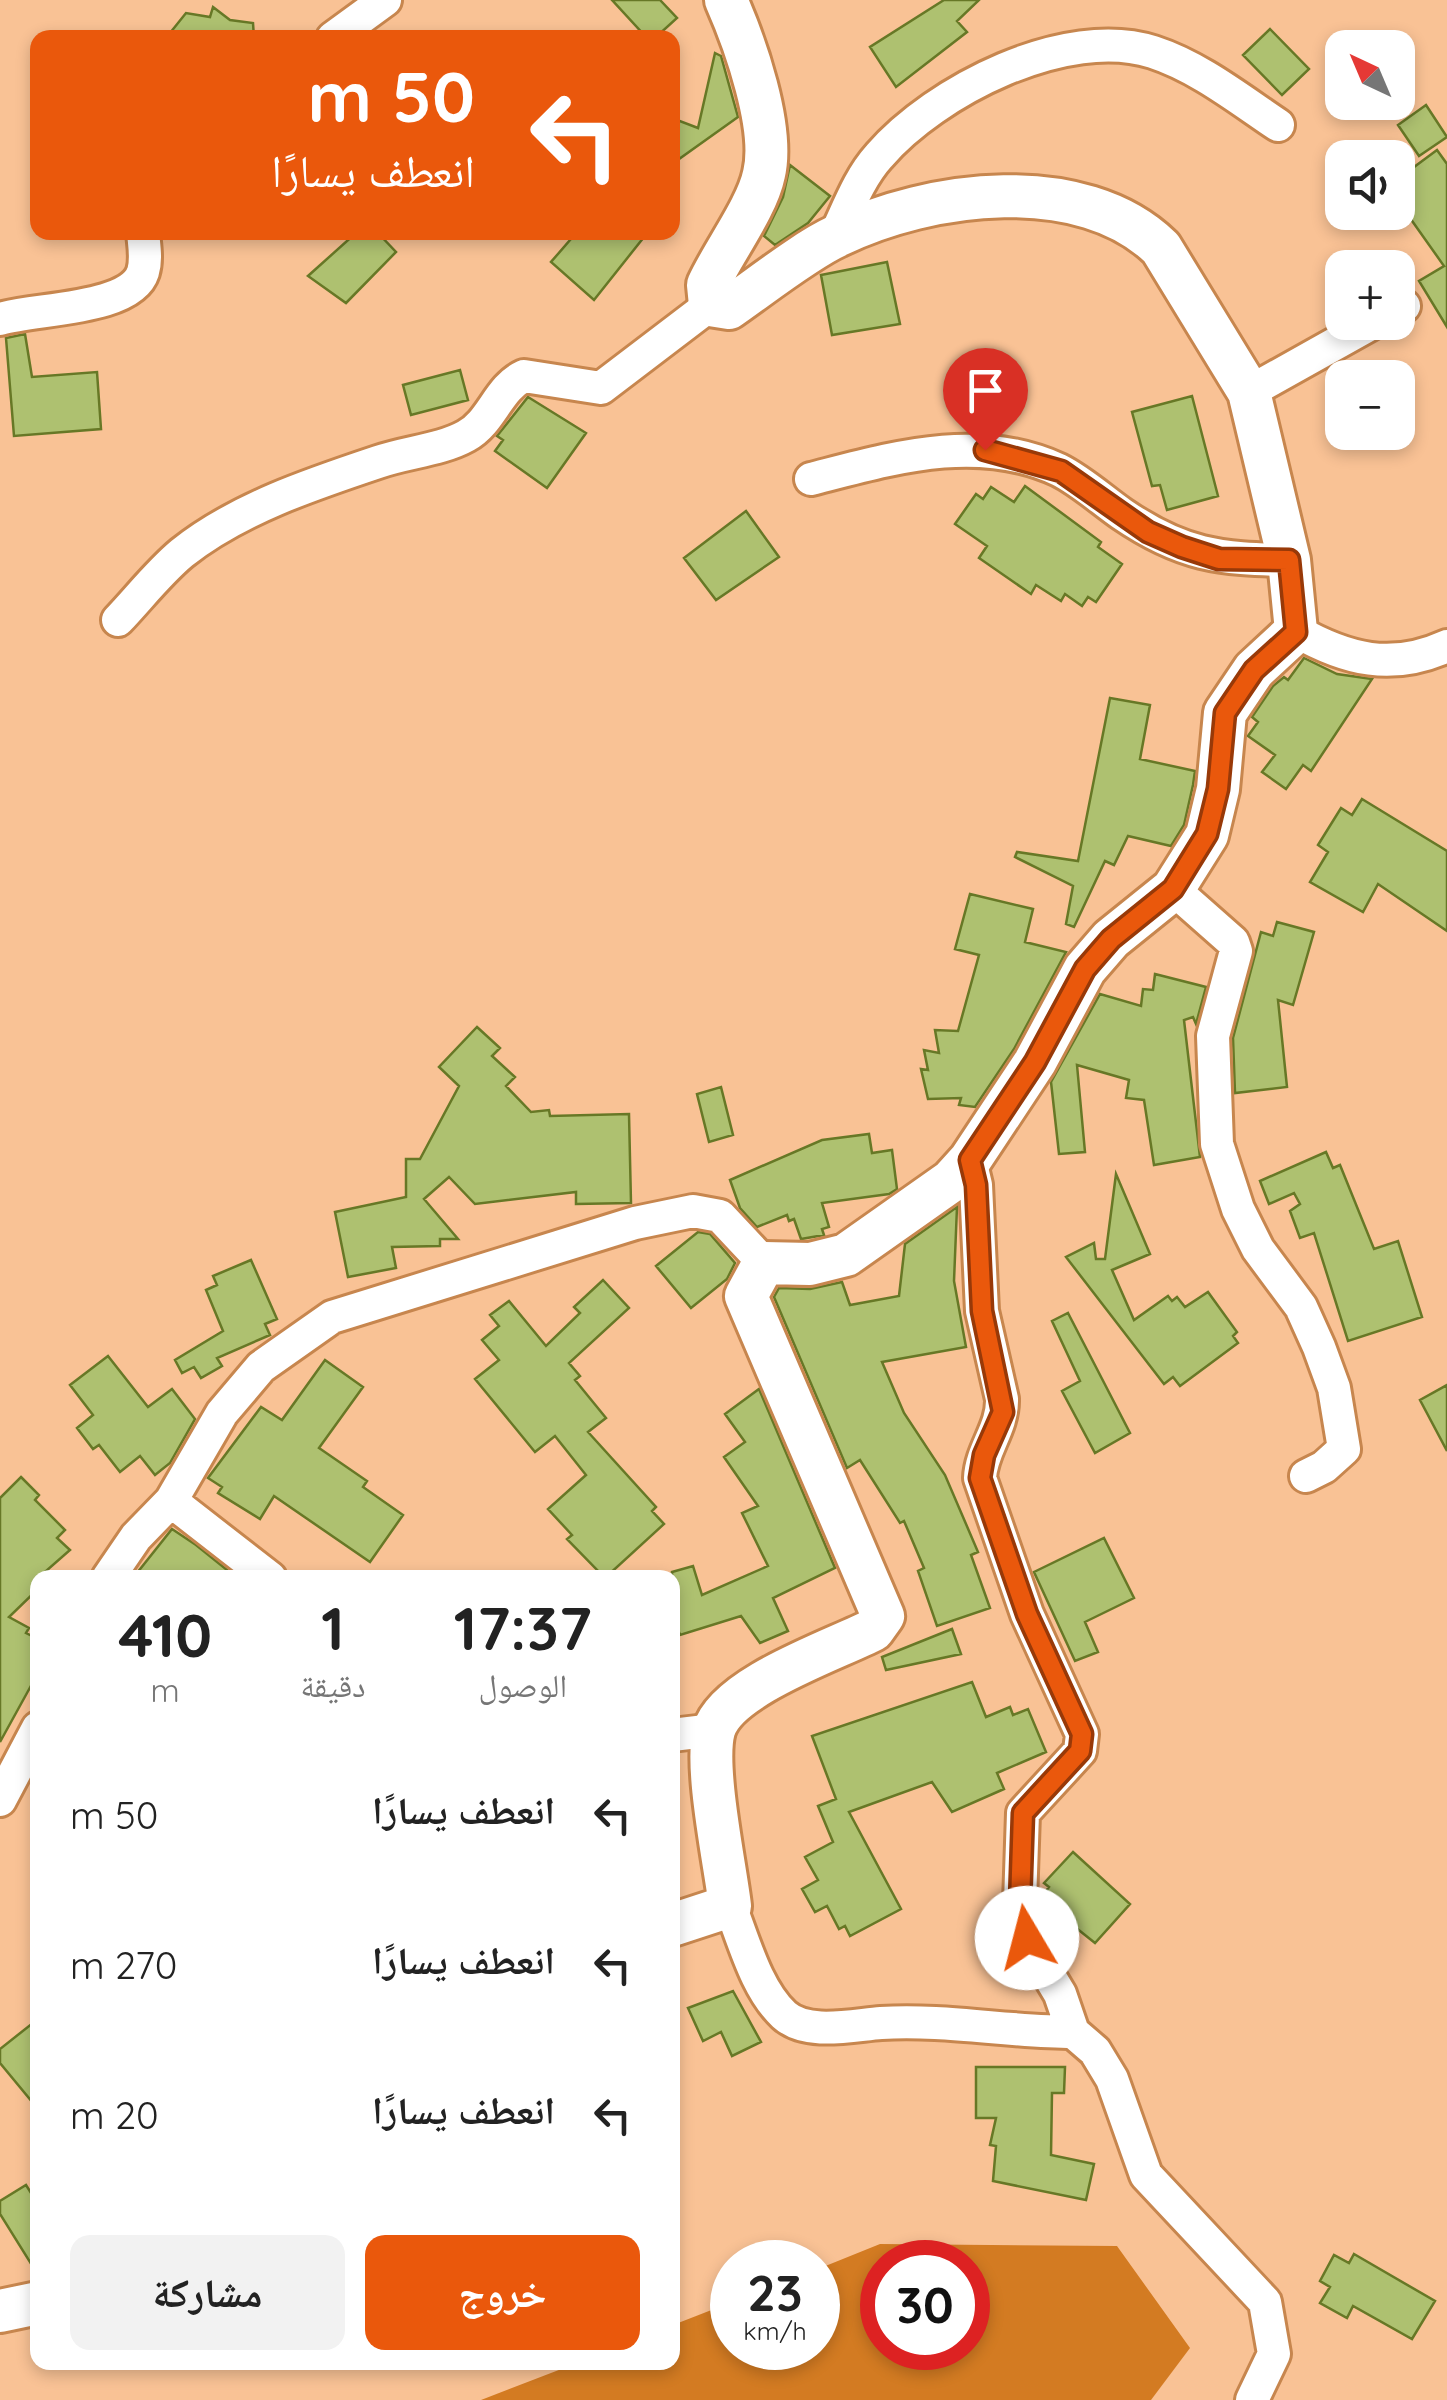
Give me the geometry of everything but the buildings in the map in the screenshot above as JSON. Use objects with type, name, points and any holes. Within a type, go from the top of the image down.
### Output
[{"type":"street","points":[[344,30],[385,0]]},
{"type":"street","points":[[710,305],[708,286],[764,176],[767,147],[726,0]]},
{"type":"street","points":[[835,236],[875,160],[905,130],[931,108],[985,78],[1045,55],[1111,46],[1152,52],[1197,71],[1278,125]]},
{"type":"street","points":[[118,620],[182,554],[212,533],[279,499],[380,461],[464,438],[482,425],[514,380],[524,376],[601,388],[710,305],[729,308],[835,236],[938,202],[984,195],[1087,206],[1114,214],[1142,229],[1162,248],[1249,392],[1289,560],[1296,632]]},
{"type":"street","points":[[0,318],[29,310],[99,303],[127,292],[136,286],[145,266],[143,240]]},
{"type":"street","points":[[1249,392],[1342,340]]},
{"type":"street","points":[[811,479],[941,450],[985,450],[1061,471],[1148,532],[1182,547],[1219,559],[1289,560]]},
{"type":"street","points":[[1296,632],[1326,648],[1372,663],[1422,657],[1447,646]]},
{"type":"street","points":[[113,1570],[136,1537],[170,1501],[222,1414],[262,1367],[332,1317],[634,1223],[693,1212],[720,1216],[764,1263],[810,1264],[846,1255],[951,1181],[970,1160],[1035,1062],[1085,969],[1111,939],[1173,889],[1207,834],[1218,789],[1225,713],[1254,670],[1296,632]]},
{"type":"street","points":[[1173,889],[1233,942],[1236,952],[1213,1036],[1217,1144],[1238,1209],[1258,1249],[1301,1306],[1340,1412],[1344,1449],[1324,1468],[1306,1476]]},
{"type":"street","points":[[970,1160],[977,1200],[982,1311],[1003,1412],[984,1455],[980,1478],[1027,1614],[1082,1734],[1080,1751],[1023,1813],[1020,1903],[1027,1938],[1060,1994],[1072,2032],[1095,2051],[1112,2079],[1146,2175],[1265,2302],[1274,2354],[1252,2400]]},
{"type":"street","points":[[764,1263],[746,1296],[884,1616],[874,1630],[757,1685],[728,1707],[714,1730],[714,1776],[730,1906],[757,1974],[778,2008],[797,2022],[822,2027],[887,2022],[1072,2032]]},
{"type":"street","points":[[170,1501],[260,1570]]},
{"type":"street","points":[[680,1734],[714,1730]]},
{"type":"street","points":[[0,1800],[30,1743]]},
{"type":"street","points":[[680,1922],[730,1906]]},
{"type":"street","points":[[0,2311],[30,2304]]},
{"type":"shaded area","points":[[990,2245],[1117,2246],[1190,2348],[1151,2400],[481,2400],[559,2370],[680,2370],[680,2322],[710,2311],[710,2370],[840,2370],[840,2260],[860,2252],[860,2370],[990,2370]]},
{"type":"route","points":[[985,450],[1061,471],[1148,532],[1182,547],[1219,559],[1289,560],[1296,632],[1254,670],[1225,713],[1218,789],[1207,834],[1173,889],[1111,939],[1085,969],[1035,1062],[970,1160],[976,1185],[982,1311],[1003,1412],[984,1455],[980,1478],[1027,1614],[1082,1734],[1080,1751],[1044,1785],[1023,1813],[1020,1903],[1027,1938]]}]
